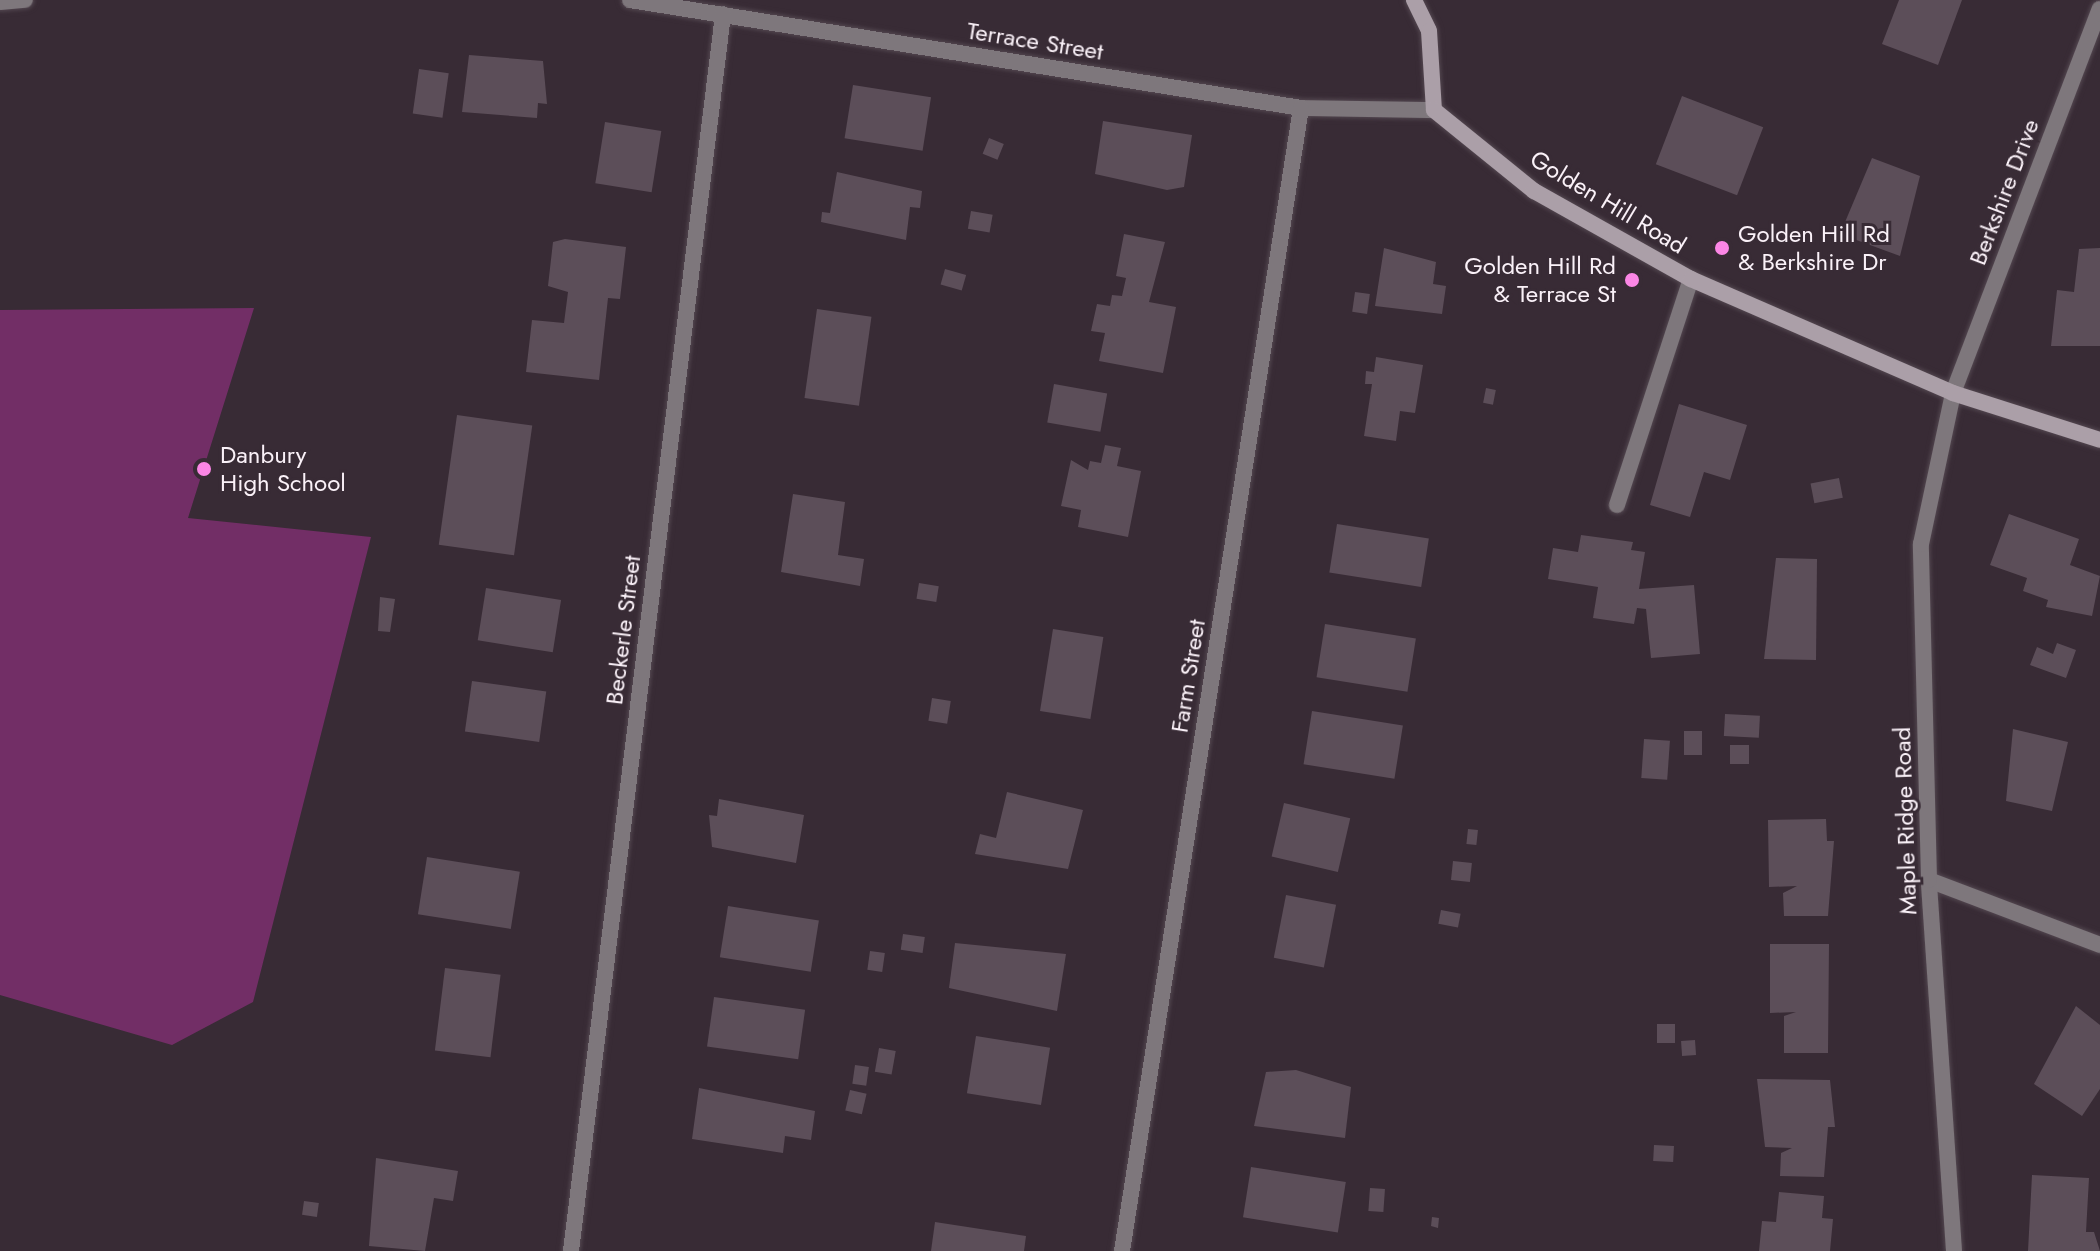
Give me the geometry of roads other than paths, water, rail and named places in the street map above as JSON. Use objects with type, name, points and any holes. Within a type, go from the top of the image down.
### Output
[{"type":"street","points":[[0,2],[25,0]]},
{"type":"street","name":"Terrace Street","points":[[630,0],[1301,108],[1434,110]]},
{"type":"street","points":[[1414,0],[1429,31],[1434,110]]},
{"type":"street","name":"Berkshire Drive","points":[[1953,393],[2100,9]]},
{"type":"street","name":"Beckerle Street","points":[[571,1251],[723,14]]},
{"type":"street","name":"Farm Street","points":[[1122,1251],[1301,108]]},
{"type":"street","name":"Golden Hill Road","points":[[1434,110],[1534,191],[1691,279],[1953,393],[2100,440]]},
{"type":"street","points":[[1617,505],[1691,279]]},
{"type":"street","name":"Maple Ridge Road","points":[[1953,393],[1921,544],[1929,880],[1954,1251]]},
{"type":"street","points":[[1929,880],[2100,945]]},
{"type":"place","name":"Golden Hill Rd & Berkshire Dr","points":[[1722,248]]},
{"type":"place","name":"Golden Hill Rd & Terrace St","points":[[1632,280]]},
{"type":"place","name":"Danbury High School","points":[[204,469]]}]
